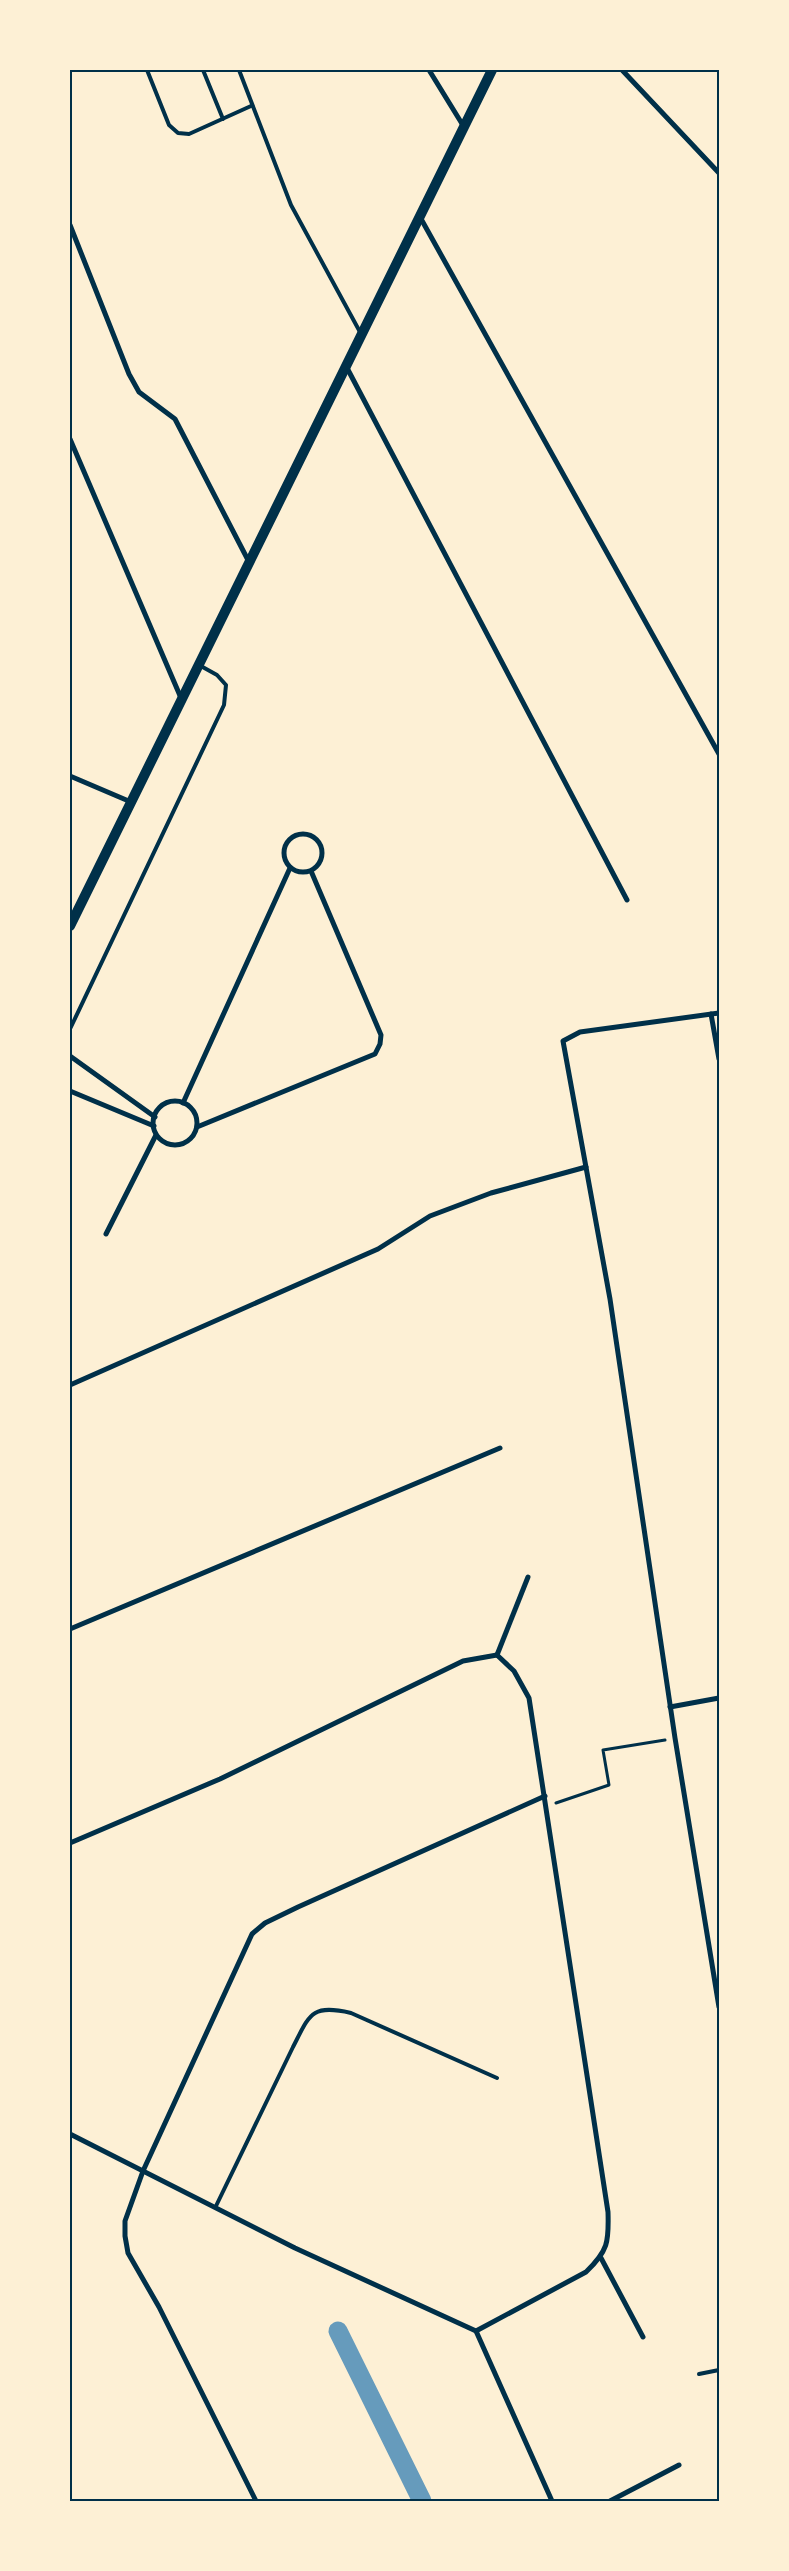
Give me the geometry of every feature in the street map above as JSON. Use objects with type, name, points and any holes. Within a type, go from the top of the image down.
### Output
[{"type":"main road","points":[[70,926],[492,70]]},
{"type":"street","points":[[429,70],[464,127]]},
{"type":"street","points":[[622,70],[719,173]]},
{"type":"street","points":[[420,216],[719,754]]},
{"type":"street","points":[[70,225],[139,392],[175,419],[249,562]]},
{"type":"street","points":[[346,365],[627,900]]},
{"type":"street","points":[[70,439],[182,701]]},
{"type":"street","points":[[70,776],[131,802]]},
{"type":"street","points":[[302,834],[316,839],[320,845],[321,860],[311,871],[296,872],[286,862],[285,847],[289,841],[302,834]]},
{"type":"street","points":[[183,1103],[290,868]]},
{"type":"street","points":[[197,1127],[194,1113],[183,1103],[170,1102],[163,1106],[154,1117],[156,1135],[176,1146],[190,1140],[197,1127],[375,1054],[380,1044],[381,1035],[311,871]]},
{"type":"street","points":[[719,1013],[580,1032],[563,1041],[610,1299],[670,1707],[719,2007]]},
{"type":"street","points":[[711,1014],[719,1059]]},
{"type":"street","points":[[70,1056],[154,1117]]},
{"type":"street","points":[[70,1091],[154,1126]]},
{"type":"street","points":[[106,1234],[156,1135]]},
{"type":"street","points":[[70,1385],[378,1249],[430,1216],[491,1193],[586,1167]]},
{"type":"street","points":[[70,1629],[500,1448]]},
{"type":"street","points":[[497,1655],[528,1578]]},
{"type":"street","points":[[476,2331],[586,2272],[600,2258],[609,2240],[608,2212],[529,1698],[514,1671],[497,1655]]},
{"type":"street","points":[[70,1843],[220,1779],[462,1661],[497,1655]]},
{"type":"street","points":[[670,1707],[719,1698]]},
{"type":"street","points":[[256,2501],[159,2307],[128,2253],[124,2236],[125,2222],[143,2171],[252,1934],[265,1923],[298,1907],[545,1796]]},
{"type":"street","points":[[70,2134],[216,2206],[295,2248],[476,2331],[552,2501]]},
{"type":"street","points":[[600,2258],[643,2337]]},
{"type":"street","points":[[610,2501],[679,2465]]},
{"type":"lane","points":[[147,70],[169,125],[178,133],[189,134],[251,106]]},
{"type":"lane","points":[[202,70],[223,119]]},
{"type":"lane","points":[[239,70],[251,106],[291,205],[361,334]]},
{"type":"lane","points":[[70,1029],[224,705],[226,685],[217,675],[199,665]]},
{"type":"lane","points":[[216,2206],[301,2031],[316,2012],[329,2008],[351,2013],[497,2078]]},
{"type":"lane","points":[[699,2374],[719,2370]]},
{"type":"path","points":[[546,1806],[609,1785],[603,1750],[675,1738]]},
{"type":"waterway","points":[[338,2331],[422,2501]]}]
